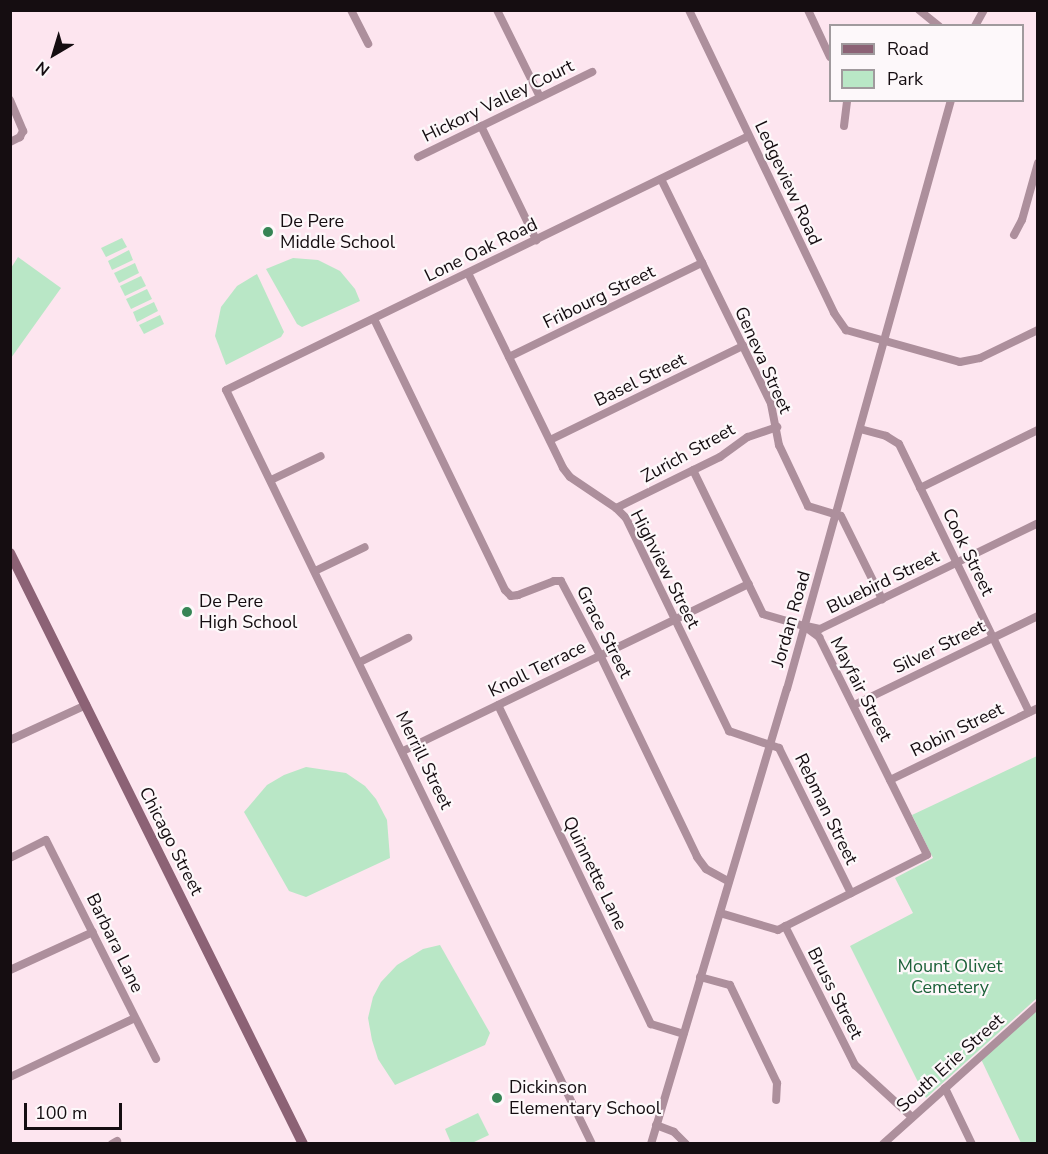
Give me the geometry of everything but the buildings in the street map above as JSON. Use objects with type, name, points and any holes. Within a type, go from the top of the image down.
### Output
[{"type":"street","points":[[351,10],[368,44]]},
{"type":"street","points":[[497,10],[540,98]]},
{"type":"street","name":"Ledgeview Road","points":[[689,10],[840,324],[846,330],[952,361],[967,362],[1038,330]]},
{"type":"street","points":[[808,10],[829,53]]},
{"type":"street","points":[[919,10],[936,24]]},
{"type":"street","points":[[976,24],[984,10]]},
{"type":"street","name":"Hickory Valley Court","points":[[418,157],[592,72]]},
{"type":"street","points":[[10,100],[23,131],[20,137],[10,142]]},
{"type":"street","points":[[844,126],[848,102]]},
{"type":"street","name":"Jordan Road","points":[[651,1143],[804,626],[950,102]]},
{"type":"street","points":[[481,126],[536,240]]},
{"type":"street","name":"Lone Oak Road","points":[[226,390],[749,136]]},
{"type":"street","points":[[1014,235],[1022,220],[1038,163]]},
{"type":"street","name":"Geneva Street","points":[[661,179],[771,404],[779,445],[808,506],[836,513]]},
{"type":"street","name":"Fribourg Street","points":[[509,357],[702,263]]},
{"type":"street","name":"Highview Street","points":[[468,273],[570,477],[616,508],[626,518],[729,731],[770,743]]},
{"type":"street","name":"Grace Street","points":[[374,319],[505,590],[511,596],[518,596],[554,581],[561,582],[600,655],[697,857],[706,869],[729,882]]},
{"type":"street","name":"Basel Street","points":[[550,440],[742,346]]},
{"type":"street","name":"Merrill Street","points":[[226,390],[592,1143]]},
{"type":"street","name":"Zurich Street","points":[[616,508],[720,457],[748,437],[777,427]]},
{"type":"street","name":"Cook Street","points":[[860,429],[895,440],[993,637],[1034,710]]},
{"type":"street","points":[[920,488],[1038,430]]},
{"type":"street","points":[[271,480],[321,456]]},
{"type":"street","name":"Mayfair Street","points":[[693,470],[763,614],[804,626],[819,637],[927,855],[851,893]]},
{"type":"street","points":[[836,513],[841,516],[882,599]]},
{"type":"street","name":"Bluebird Street","points":[[804,626],[820,629],[1038,523]]},
{"type":"street","points":[[315,571],[365,547]]},
{"type":"street","name":"Chicago Street","points":[[10,552],[303,1143]]},
{"type":"street","name":"Knoll Terrace","points":[[403,751],[748,584]]},
{"type":"street","name":"Silver Street","points":[[854,705],[1038,615]]},
{"type":"street","points":[[360,662],[408,638]]},
{"type":"street","points":[[10,740],[86,705]]},
{"type":"street","name":"Quinnette Lane","points":[[498,705],[651,1024],[684,1034]]},
{"type":"street","name":"Robin Street","points":[[890,780],[1034,710]]},
{"type":"street","name":"Rebman Street","points":[[770,743],[779,748],[851,893]]},
{"type":"street","name":"Barbara Lane","points":[[10,858],[46,840],[156,1059]]},
{"type":"street","points":[[720,913],[778,930],[851,893]]},
{"type":"street","name":"Bruss Street","points":[[785,926],[855,1065],[912,1118]]},
{"type":"street","points":[[10,970],[93,932]]},
{"type":"street","points":[[700,977],[730,985],[777,1083],[776,1100]]},
{"type":"street","name":"South Erie Street","points":[[883,1143],[1038,1005]]},
{"type":"street","points":[[10,1077],[135,1018]]},
{"type":"street","points":[[945,1088],[972,1143]]},
{"type":"street","points":[[656,1125],[674,1132],[686,1143]]},
{"type":"green space","points":[[122,238],[127,247],[106,257],[101,248]]},
{"type":"green space","points":[[129,250],[133,260],[112,270],[108,261]]},
{"type":"green space","points":[[18,257],[61,288],[11,358],[11,268]]},
{"type":"green space","points":[[293,258],[318,260],[340,271],[355,289],[360,301],[302,327],[297,324],[266,269]]},
{"type":"green space","points":[[135,263],[139,273],[119,283],[114,273]]},
{"type":"green space","points":[[257,274],[284,332],[281,337],[226,365],[215,336],[221,307],[237,286]]},
{"type":"green space","points":[[141,276],[146,286],[125,296],[120,286]]},
{"type":"green space","points":[[147,289],[152,299],[131,309],[126,299]]},
{"type":"green space","points":[[154,302],[158,311],[137,322],[133,312]]},
{"type":"green space","points":[[160,315],[164,324],[144,334],[139,325]]},
{"type":"green space","name":"Mount Olivet Cemetery","points":[[1037,756],[1037,998],[926,1098],[850,946],[913,913],[895,878],[933,858],[912,815]]},
{"type":"green space","points":[[306,767],[346,773],[365,786],[376,799],[387,820],[390,858],[306,897],[289,891],[244,812],[267,785],[284,775]]},
{"type":"green space","points":[[440,945],[490,1033],[485,1045],[395,1085],[378,1059],[372,1040],[368,1018],[373,997],[381,982],[397,965],[423,949]]},
{"type":"green space","points":[[1037,1005],[1037,1143],[1021,1143],[980,1057]]},
{"type":"green space","points":[[478,1113],[489,1135],[472,1143],[451,1143],[445,1129]]},
{"type":"place","name":"De Pere Middle School","points":[[268,232]]},
{"type":"place","name":"De Pere High School","points":[[187,612]]},
{"type":"place","name":"Dickinson Elementary School","points":[[497,1098]]}]
